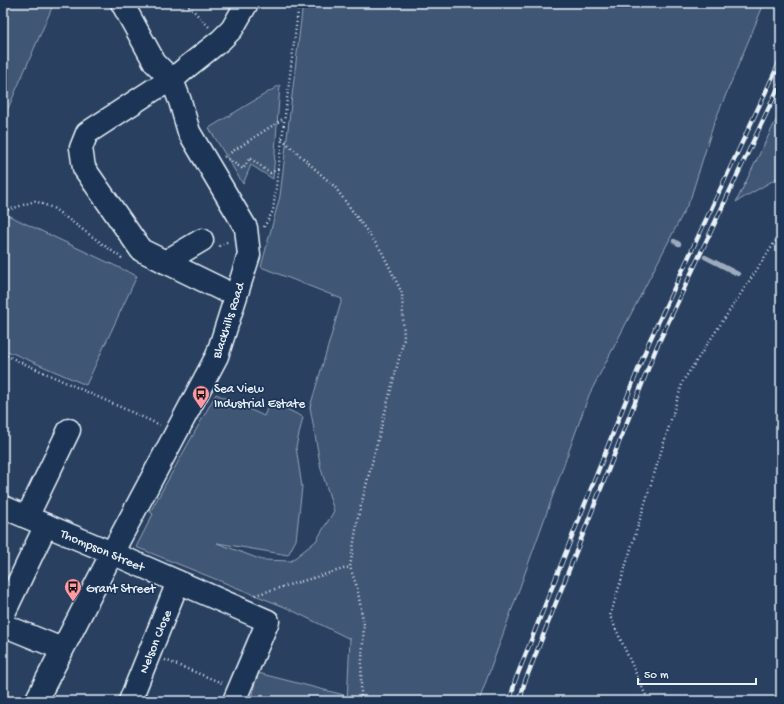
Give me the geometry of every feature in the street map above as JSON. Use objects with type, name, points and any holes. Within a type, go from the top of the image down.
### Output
[{"type":"street","name":"Blackhills Road","points":[[36,701],[112,553],[217,356],[249,255],[246,228],[217,162],[189,132],[172,80],[155,63],[122,3]]},
{"type":"street","points":[[221,289],[141,250],[84,168],[81,148],[87,132],[153,90],[172,80],[187,66],[221,40],[232,28],[247,3]]},
{"type":"street","points":[[165,262],[202,240]]},
{"type":"street","points":[[3,615],[69,430]]},
{"type":"street","name":"Thompson Street","points":[[3,507],[268,621],[237,695]]},
{"type":"street","name":"Nelson Close","points":[[130,701],[178,582]]},
{"type":"street","points":[[3,625],[62,649]]},
{"type":"path","points":[[186,3],[221,40]]},
{"type":"path","points":[[273,211],[299,3]]},
{"type":"path","points":[[217,162],[284,118]]},
{"type":"path","points":[[282,139],[335,187],[382,252],[402,293],[404,339],[358,517],[350,567],[357,586],[364,625],[361,701]]},
{"type":"path","points":[[217,162],[243,168],[250,158],[270,173],[278,170]]},
{"type":"path","points":[[651,701],[647,698],[610,616],[683,381],[781,233]]},
{"type":"path","points":[[3,354],[176,432]]},
{"type":"path","points":[[241,609],[256,595],[350,567]]},
{"type":"path","points":[[149,653],[237,695]]},
{"type":"shaded area","points":[[3,3],[54,3],[3,120]]},
{"type":"shaded area","points":[[303,3],[758,3],[763,6],[714,123],[690,200],[589,395],[479,701],[347,701],[350,639],[287,608],[136,547],[153,514],[150,512],[216,394],[264,416],[270,401],[303,417],[296,447],[302,487],[296,540],[288,555],[217,543],[262,560],[291,561],[316,541],[334,511],[321,469],[310,407],[342,299],[261,267],[280,196]]},
{"type":"shaded area","points":[[280,85],[273,179],[251,165],[243,184],[209,128]]},
{"type":"shaded area","points":[[781,110],[781,176],[736,202]]},
{"type":"shaded area","points":[[3,213],[137,276],[86,385],[3,349]]},
{"type":"shaded area","points":[[258,673],[344,695],[343,701],[250,701]]},
{"type":"waterway","points":[[674,241],[679,244]]},
{"type":"waterway","points":[[705,257],[738,274]]},
{"type":"railway","points":[[510,701],[515,681],[649,342],[781,59]]},
{"type":"railway","points":[[520,701],[524,684],[657,346],[781,82]]},
{"type":"place","name":"Sea View Industrial Estate","points":[[201,409]]},
{"type":"place","name":"Grant Street","points":[[73,602]]}]
